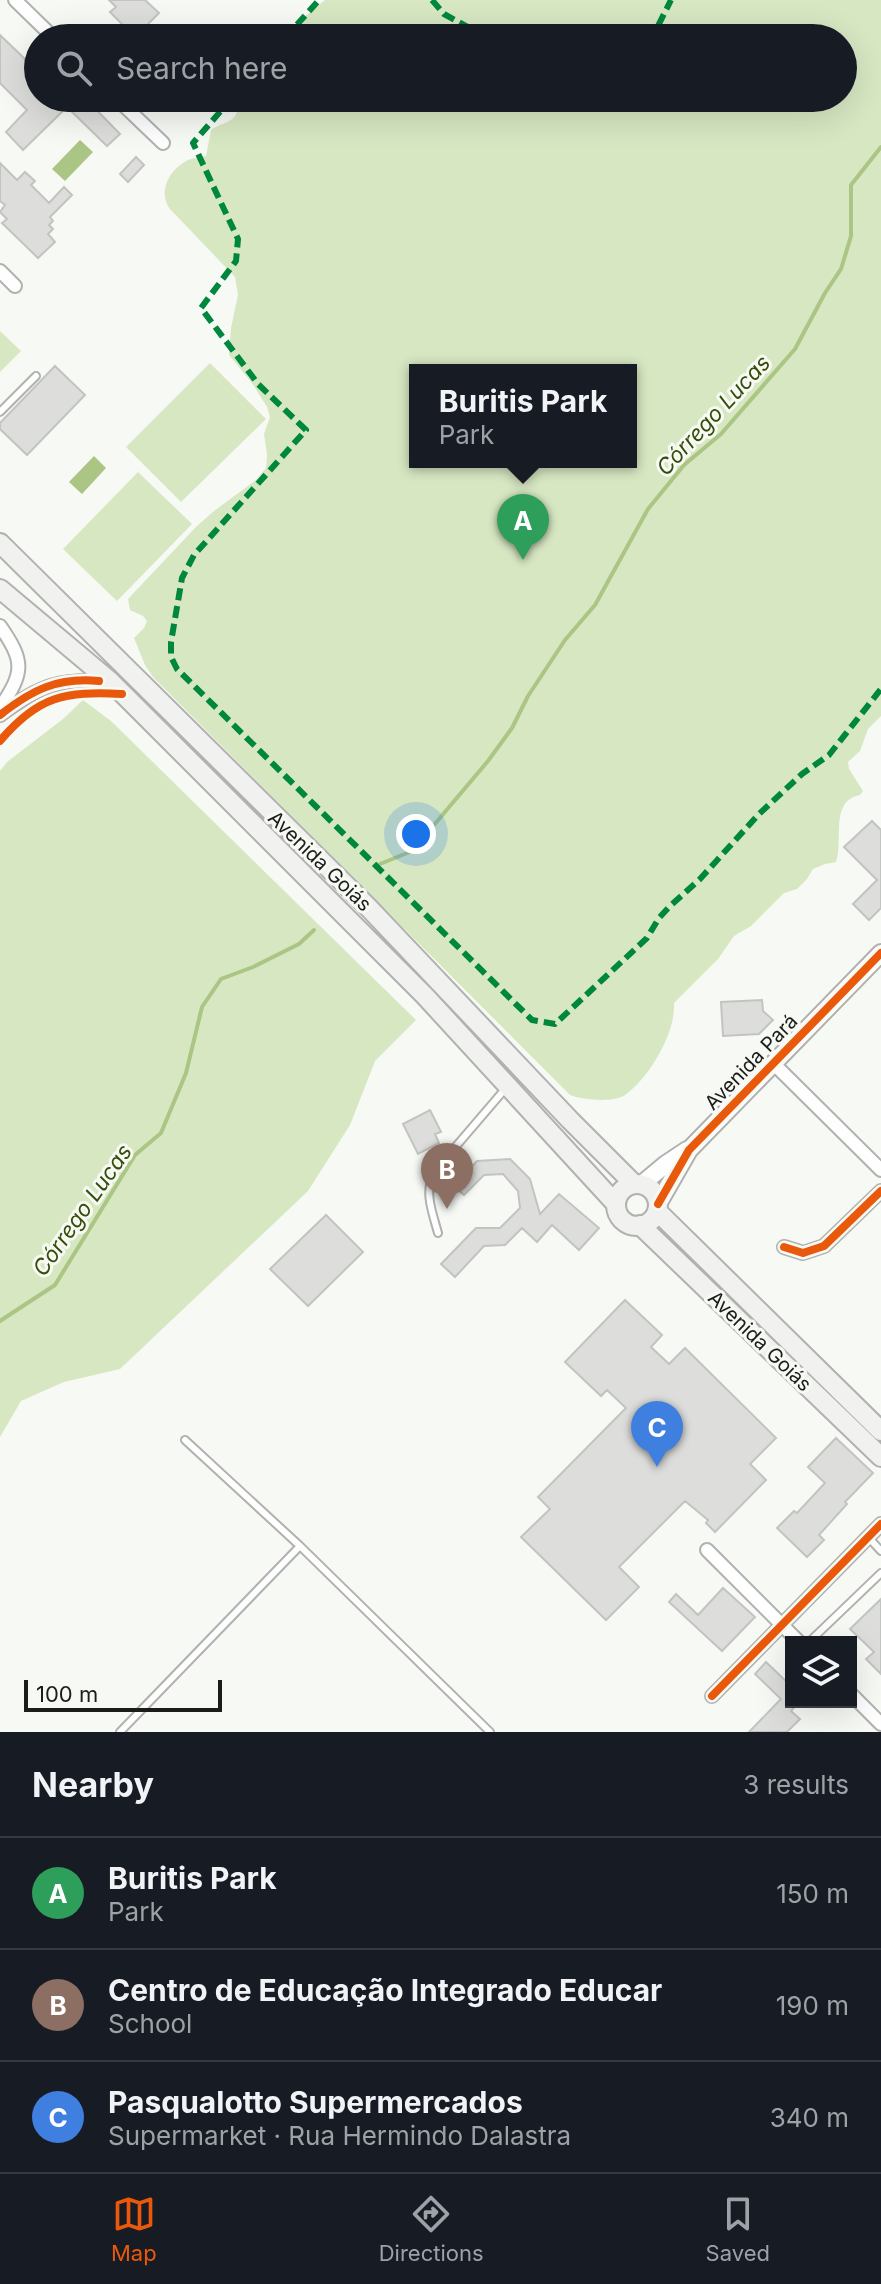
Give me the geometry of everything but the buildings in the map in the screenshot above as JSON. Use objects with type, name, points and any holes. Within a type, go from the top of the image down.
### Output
[{"type":"main road","name":"Avenida Goiás","points":[[0,543],[368,907],[570,1120],[638,1184]]},
{"type":"main road","name":"Avenida Goiás","points":[[0,589],[111,682],[425,996],[616,1204]]},
{"type":"main road","points":[[638,1184],[653,1192],[657,1207],[650,1220],[632,1225],[620,1218],[616,1204],[623,1189],[638,1184]]},
{"type":"main road","name":"Avenida Goiás","points":[[657,1207],[881,1431]]},
{"type":"main road","name":"Avenida Goiás","points":[[640,1225],[881,1457]]},
{"type":"street","points":[[15,0],[40,24]]},
{"type":"street","points":[[131,112],[163,143]]},
{"type":"street","points":[[0,271],[15,286]]},
{"type":"street","points":[[0,626],[20,665],[15,685],[0,708]]},
{"type":"street","points":[[0,715],[34,691],[54,684],[111,682]]},
{"type":"street","name":"Avenida Pará","points":[[657,1207],[689,1150],[881,953]]},
{"type":"street","points":[[773,1063],[881,1170]]},
{"type":"street","points":[[638,1184],[689,1150]]},
{"type":"street","points":[[784,1247],[803,1253],[824,1246],[881,1191]]},
{"type":"street","points":[[712,1696],[881,1524]]},
{"type":"street","points":[[707,1550],[793,1636]]},
{"type":"street","points":[[857,1700],[881,1724]]},
{"type":"lane","points":[[0,412],[36,376]]},
{"type":"lane","points":[[438,1233],[428,1195],[429,1182],[434,1172],[508,1086]]},
{"type":"lane","points":[[185,1440],[300,1546],[490,1732]]},
{"type":"lane","points":[[868,1537],[881,1551]]},
{"type":"lane","points":[[120,1732],[300,1546]]},
{"type":"lane","points":[[815,1636],[881,1573]]},
{"type":"shaded area","points":[[325,0],[881,0],[881,716],[868,729],[860,751],[848,762],[863,791],[844,805],[839,823],[836,862],[813,869],[797,889],[784,893],[751,926],[734,936],[718,959],[674,1003],[671,1028],[659,1054],[643,1078],[620,1098],[598,1100],[570,1095],[153,677],[145,665],[134,638],[147,621],[130,610],[128,599],[196,527],[256,480],[266,468],[264,434],[270,417],[252,383],[229,355],[238,295],[235,277],[170,209],[165,188],[171,175],[182,164],[206,156],[211,130],[233,119],[237,112],[857,112],[857,24],[298,24]]},
{"type":"shaded area","points":[[80,140],[93,152],[65,181],[52,169]]},
{"type":"shaded area","points":[[0,331],[21,351],[0,372]]},
{"type":"shaded area","points":[[210,363],[266,419],[181,502],[126,447]]},
{"type":"shaded area","points":[[94,456],[106,468],[82,494],[69,482]]},
{"type":"shaded area","points":[[138,472],[192,524],[117,601],[63,549]]},
{"type":"shaded area","points":[[83,700],[111,721],[416,1020],[375,1061],[350,1125],[308,1191],[120,1369],[64,1382],[21,1401],[0,1437],[0,771]]},
{"type":"waterway","name":"Córrego Lucas","points":[[375,866],[412,851],[488,761],[512,728],[528,696],[565,640],[595,605],[648,509],[684,465],[721,434],[795,349],[841,269],[851,236],[851,185],[881,147]]},
{"type":"waterway","name":"Córrego Lucas","points":[[0,1321],[55,1285],[135,1155],[161,1133],[186,1073],[202,1007],[221,979],[299,944],[314,930]]},
{"type":"marked path","points":[[298,24],[319,0]]},
{"type":"marked path","points":[[432,0],[444,14],[462,24]]},
{"type":"marked path","points":[[659,24],[671,0]]},
{"type":"marked path","points":[[220,112],[193,143],[238,239],[236,261],[201,308],[258,384],[306,430],[194,555],[182,578],[171,657],[177,669],[532,1020],[555,1024],[647,938],[659,918],[700,879],[759,814],[802,774],[829,755],[881,689]]},
{"type":"cycle path","points":[[0,715],[46,687],[70,681],[99,681]]},
{"type":"cycle path","points":[[0,741],[27,714],[54,700],[84,694],[122,694]]},
{"type":"cycle path","points":[[658,1204],[689,1150],[881,953]]},
{"type":"cycle path","points":[[784,1247],[803,1253],[824,1246],[881,1191]]},
{"type":"cycle path","points":[[712,1696],[881,1524]]},
{"type":"place","name":"Buritis Park","points":[[523,560]]},
{"type":"place","name":"Centro de Educação Integrado Educar","points":[[447,1209]]},
{"type":"place","name":"Pasqualotto Supermercados","points":[[657,1467]]}]
